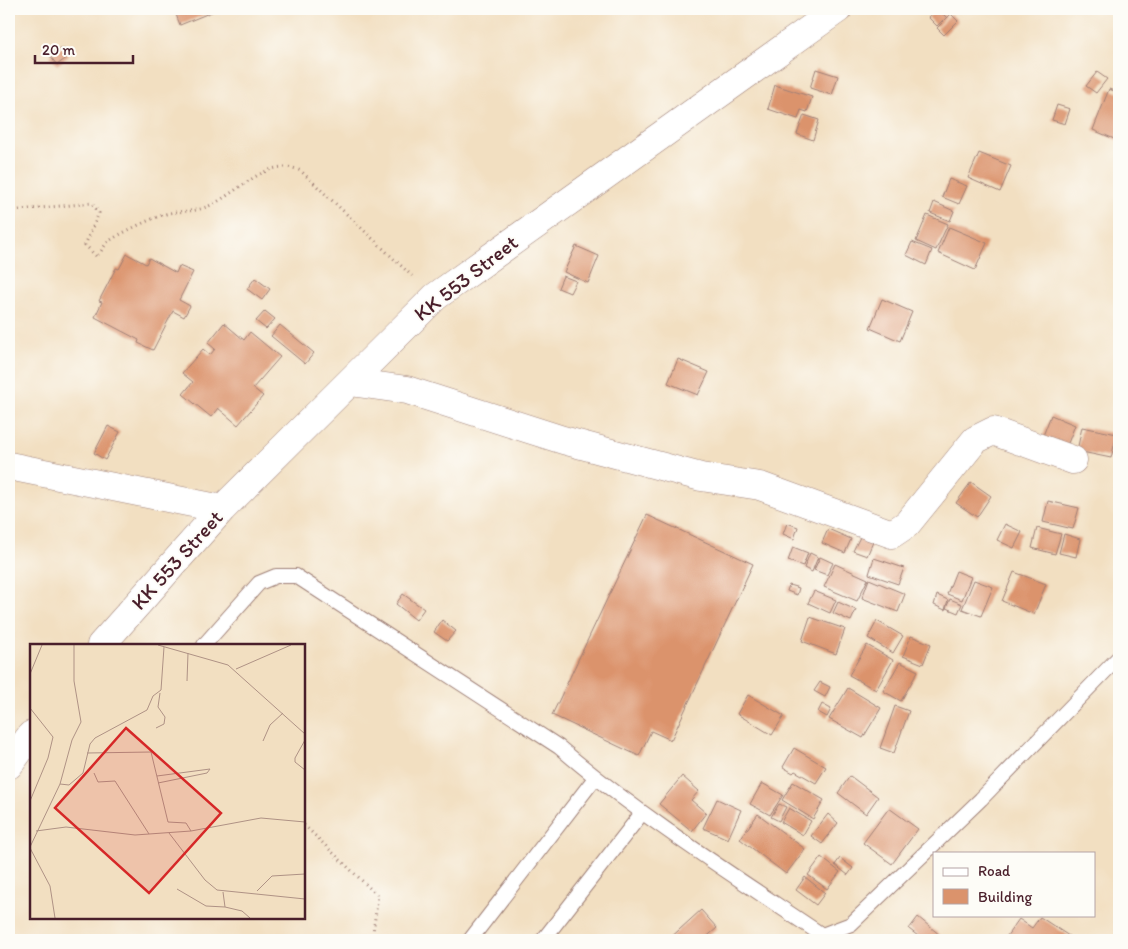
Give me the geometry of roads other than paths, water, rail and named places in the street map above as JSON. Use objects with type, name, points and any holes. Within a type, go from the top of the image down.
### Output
[{"type":"street","name":"KK 553 Street","points":[[101,644],[222,508],[435,297],[838,9]]},
{"type":"street","points":[[350,382],[407,390],[563,440],[701,477],[760,486],[892,534],[907,524],[975,440],[992,431],[1072,460]]},
{"type":"street","points":[[9,466],[222,508]]},
{"type":"street","points":[[9,765],[30,736]]},
{"type":"lane","points":[[205,644],[259,583],[276,576],[296,576],[559,747],[594,778],[642,813],[822,935],[851,924],[981,799],[1119,657]]},
{"type":"lane","points":[[470,940],[594,778]]},
{"type":"lane","points":[[543,940],[642,813]]}]
